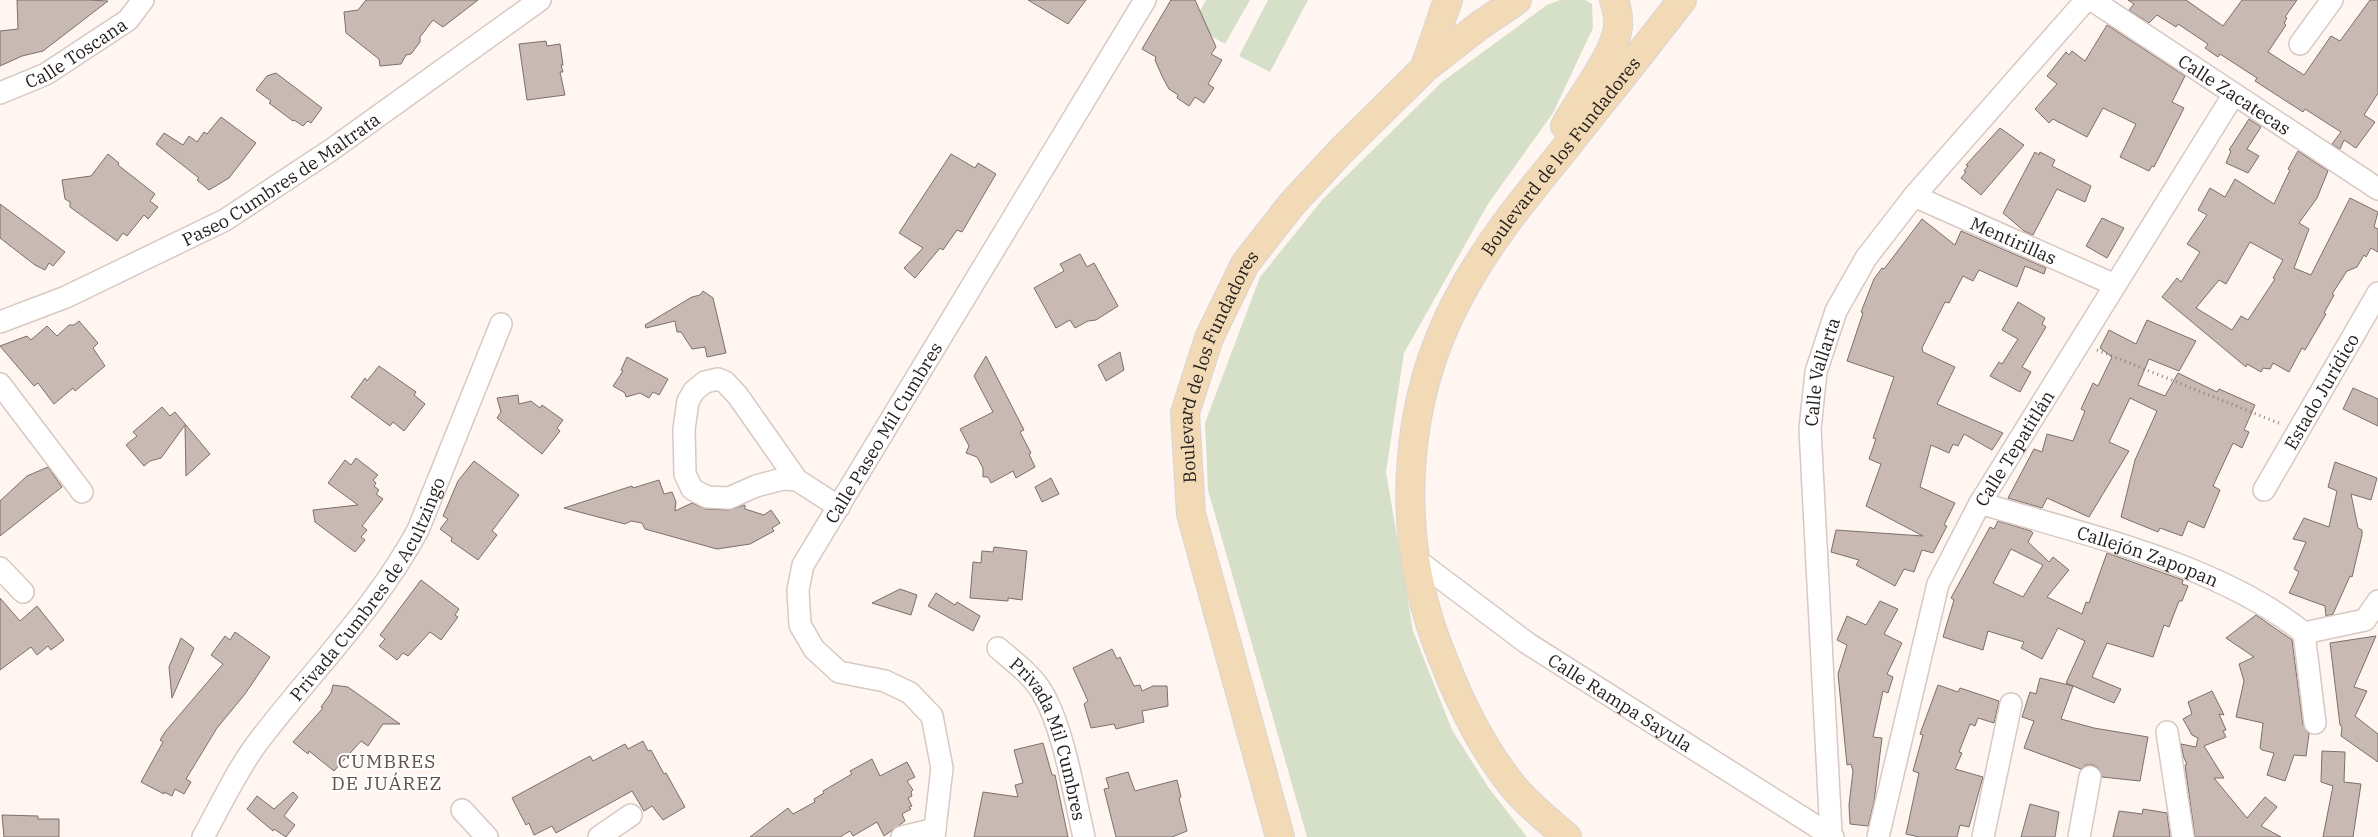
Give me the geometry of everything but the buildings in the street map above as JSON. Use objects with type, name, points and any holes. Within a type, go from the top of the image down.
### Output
[{"type":"main road","points":[[1424,68],[1448,0]]},
{"type":"main road","name":"Boulevard de los Fundadores","points":[[1280,837],[1191,514],[1185,413],[1209,338],[1245,264],[1291,205],[1424,68],[1479,26],[1518,0]]},
{"type":"main road","points":[[1545,173],[1555,144],[1607,55],[1618,28],[1618,11],[1614,0]]},
{"type":"main road","name":"Boulevard de los Fundadores","points":[[1567,837],[1518,793],[1496,765],[1468,716],[1444,663],[1427,614],[1414,558],[1409,504],[1412,437],[1434,355],[1457,300],[1480,262],[1672,5]]},
{"type":"street","name":"Calle Toscana","points":[[0,93],[46,74],[128,20],[143,0]]},
{"type":"street","name":"Paseo Cumbres de Maltrata","points":[[0,322],[66,297],[225,220],[331,150],[540,0]]},
{"type":"street","name":"Calle Paseo Mil Cumbres","points":[[934,833],[942,768],[932,716],[910,693],[885,681],[839,672],[814,648],[800,625],[798,590],[803,565],[1145,0]]},
{"type":"street","name":"Calle Vallarta","points":[[1832,835],[1810,429],[1816,372],[1836,311],[1866,258],[1914,196],[2086,0]]},
{"type":"street","name":"Calle Zacatecas","points":[[2092,0],[2378,189]]},
{"type":"street","points":[[2300,44],[2332,0]]},
{"type":"street","name":"Calle Tepatitlán","points":[[1878,837],[1938,584],[1980,503],[2234,94]]},
{"type":"street","name":"Mentirillas","points":[[1914,196],[2114,285]]},
{"type":"street","name":"Estado Jurídico","points":[[2264,490],[2378,293]]},
{"type":"street","name":"Privada Cumbres de Acultzingo","points":[[203,837],[236,777],[257,744],[299,689],[366,610],[400,562],[418,530],[501,324]]},
{"type":"street","points":[[797,480],[783,479],[729,498],[707,497],[692,489],[685,474],[684,429],[688,401],[694,391],[705,382],[718,379],[725,382],[738,396],[797,480],[839,507]]},
{"type":"street","points":[[0,384],[82,492]]},
{"type":"street","name":"Callejón Zapopan","points":[[1980,503],[2169,561],[2279,612],[2304,633]]},
{"type":"street","name":"Calle Rampa Sayula","points":[[1414,558],[1527,643],[1832,835]]},
{"type":"street","points":[[0,568],[23,592]]},
{"type":"street","points":[[2315,723],[2304,633],[2365,620],[2378,601]]},
{"type":"street","name":"Privada Mil Cumbres","points":[[998,648],[1026,672],[1042,691],[1055,719],[1084,837]]},
{"type":"street","points":[[1983,837],[2011,704]]},
{"type":"street","points":[[2167,732],[2182,837]]},
{"type":"street","points":[[2080,837],[2090,777]]},
{"type":"street","points":[[462,810],[487,837]]},
{"type":"street","points":[[599,837],[631,816]]},
{"type":"street","points":[[902,837],[934,833]]},
{"type":"path","points":[[2080,343],[2298,431]]},
{"type":"green space","points":[[1206,0],[1250,0],[1225,44],[1192,25]]},
{"type":"green space","points":[[1268,0],[1308,0],[1270,72],[1239,56]]},
{"type":"green space","points":[[1560,0],[1585,0],[1592,4],[1593,28],[1553,113],[1488,204],[1404,353],[1386,472],[1413,631],[1452,730],[1488,787],[1527,837],[1307,837],[1208,490],[1205,423],[1260,277],[1323,199],[1442,82],[1547,5]]},
{"type":"district","name":"CUMBRES DE JUÁREZ","points":[[387,772]]}]
